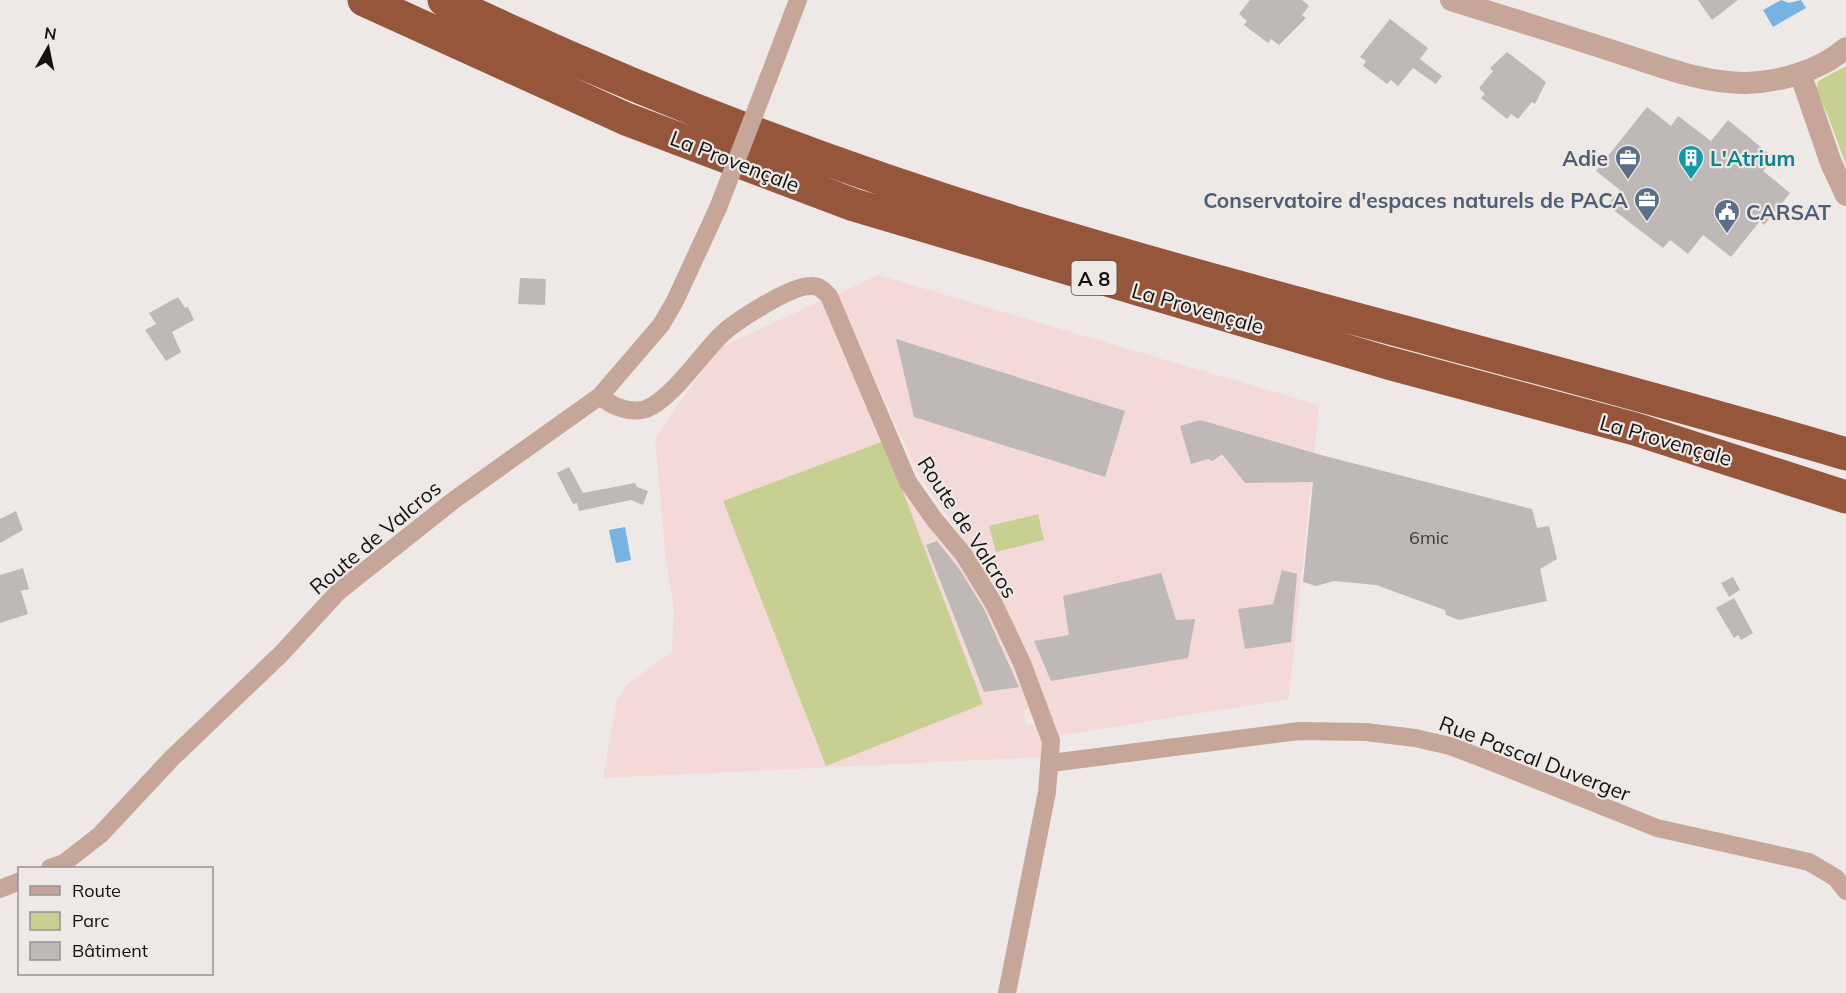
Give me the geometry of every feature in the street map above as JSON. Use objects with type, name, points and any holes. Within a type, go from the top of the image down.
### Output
[{"type":"highway","name":"La Provençale","points":[[364,0],[626,119],[854,205],[1388,363],[1635,429],[1846,496]]},
{"type":"highway","name":"La Provençale","points":[[444,0],[682,105],[860,171],[1083,243],[1846,454]]},
{"type":"highway","points":[[1083,243],[1506,346],[1846,436]]},
{"type":"street","name":"Route de Valcros","points":[[53,867],[64,863],[100,835],[171,759],[282,653],[338,592],[454,500],[600,396],[661,325],[675,301],[718,208],[798,0]]},
{"type":"street","points":[[1451,0],[1479,4],[1703,78],[1745,83],[1800,73],[1818,67],[1846,48]]},
{"type":"street","points":[[1800,73],[1831,163],[1846,195]]},
{"type":"street","name":"Route de Valcros","points":[[600,396],[609,405],[630,410],[644,410],[652,406],[732,325],[792,291],[808,285],[820,287],[836,306],[861,376],[908,482],[934,519],[964,555],[994,604],[1022,663],[1048,730],[1051,764],[1007,993]]},
{"type":"street","name":"Rue Pascal Duverger","points":[[1051,764],[1299,731],[1366,732],[1415,738],[1450,746],[1657,828],[1809,862],[1829,873],[1846,891]]},
{"type":"street","points":[[0,889],[18,882]]},
{"type":"shaded area","points":[[878,275],[1319,405],[1289,699],[1056,736],[1000,594],[918,473],[836,295]]},
{"type":"shaded area","points":[[827,298],[881,434],[971,573],[1036,708],[1024,710],[1026,725],[1039,723],[1047,757],[603,778],[617,700],[626,685],[672,652],[674,610],[666,562],[655,438],[719,348]]},
{"type":"green space","points":[[1846,66],[1846,165],[1827,113],[1816,91],[1818,81]]},
{"type":"green space","points":[[884,441],[983,704],[826,766],[723,501]]},
{"type":"green space","points":[[1038,514],[1044,540],[996,552],[989,526]]},
{"type":"water","points":[[1781,0],[1789,3],[1801,0],[1806,8],[1773,27],[1763,10]]},
{"type":"water","points":[[625,527],[631,560],[616,563],[609,530]]},
{"type":"building","points":[[1250,0],[1302,0],[1309,6],[1302,15],[1306,18],[1279,45],[1271,39],[1268,43],[1244,25],[1247,21],[1239,14]]},
{"type":"building","points":[[1698,0],[1738,0],[1712,20]]},
{"type":"building","points":[[1390,19],[1428,48],[1420,59],[1442,76],[1436,84],[1413,68],[1398,86],[1391,80],[1387,84],[1363,66],[1366,61],[1360,57]]},
{"type":"building","points":[[1507,52],[1546,82],[1535,104],[1532,102],[1518,119],[1511,114],[1507,119],[1481,98],[1485,94],[1479,88],[1493,71],[1490,68]]},
{"type":"building","name":"L'Atrium","points":[[1647,107],[1671,126],[1678,116],[1711,141],[1728,120],[1774,158],[1763,171],[1790,193],[1764,225],[1760,221],[1731,257],[1703,235],[1688,254],[1670,240],[1663,248],[1607,205],[1620,190],[1596,171]]},
{"type":"building","points":[[520,278],[546,279],[545,305],[518,304]]},
{"type":"building","points":[[178,297],[185,308],[188,307],[194,320],[172,332],[181,352],[166,361],[145,330],[156,324],[149,313]]},
{"type":"building","points":[[896,339],[1125,411],[1105,477],[914,417]]},
{"type":"building","points":[[1200,420],[1321,455],[1532,509],[1537,528],[1549,526],[1557,559],[1540,569],[1547,601],[1459,620],[1446,615],[1445,610],[1376,585],[1334,581],[1316,586],[1303,582],[1313,482],[1245,483],[1222,454],[1213,461],[1208,459],[1191,464],[1180,426]]},
{"type":"building","points":[[569,467],[583,493],[635,483],[637,487],[648,491],[643,505],[631,500],[579,511],[577,503],[573,504],[557,473]]},
{"type":"building","points":[[16,511],[23,530],[0,543],[0,519]]},
{"type":"building","points":[[937,541],[960,570],[984,609],[1019,687],[984,692],[926,545]]},
{"type":"building","points":[[23,568],[29,589],[21,591],[28,614],[0,623],[0,575]]},
{"type":"building","points":[[1282,570],[1297,574],[1291,642],[1245,649],[1238,609],[1273,604]]},
{"type":"building","points":[[1161,573],[1176,620],[1195,619],[1188,658],[1051,681],[1034,641],[1069,635],[1063,596]]},
{"type":"building","points":[[1733,577],[1740,590],[1729,597],[1721,583]]},
{"type":"building","points":[[1734,598],[1753,633],[1741,640],[1738,635],[1734,638],[1716,608]]},
{"type":"place","name":"Adie","points":[[1628,181]]},
{"type":"place","name":"L'Atrium","points":[[1691,181]]},
{"type":"place","name":"Conservatoire d'espaces naturels de PACA","points":[[1647,223]]},
{"type":"place","name":"CARSAT","points":[[1727,235]]}]
